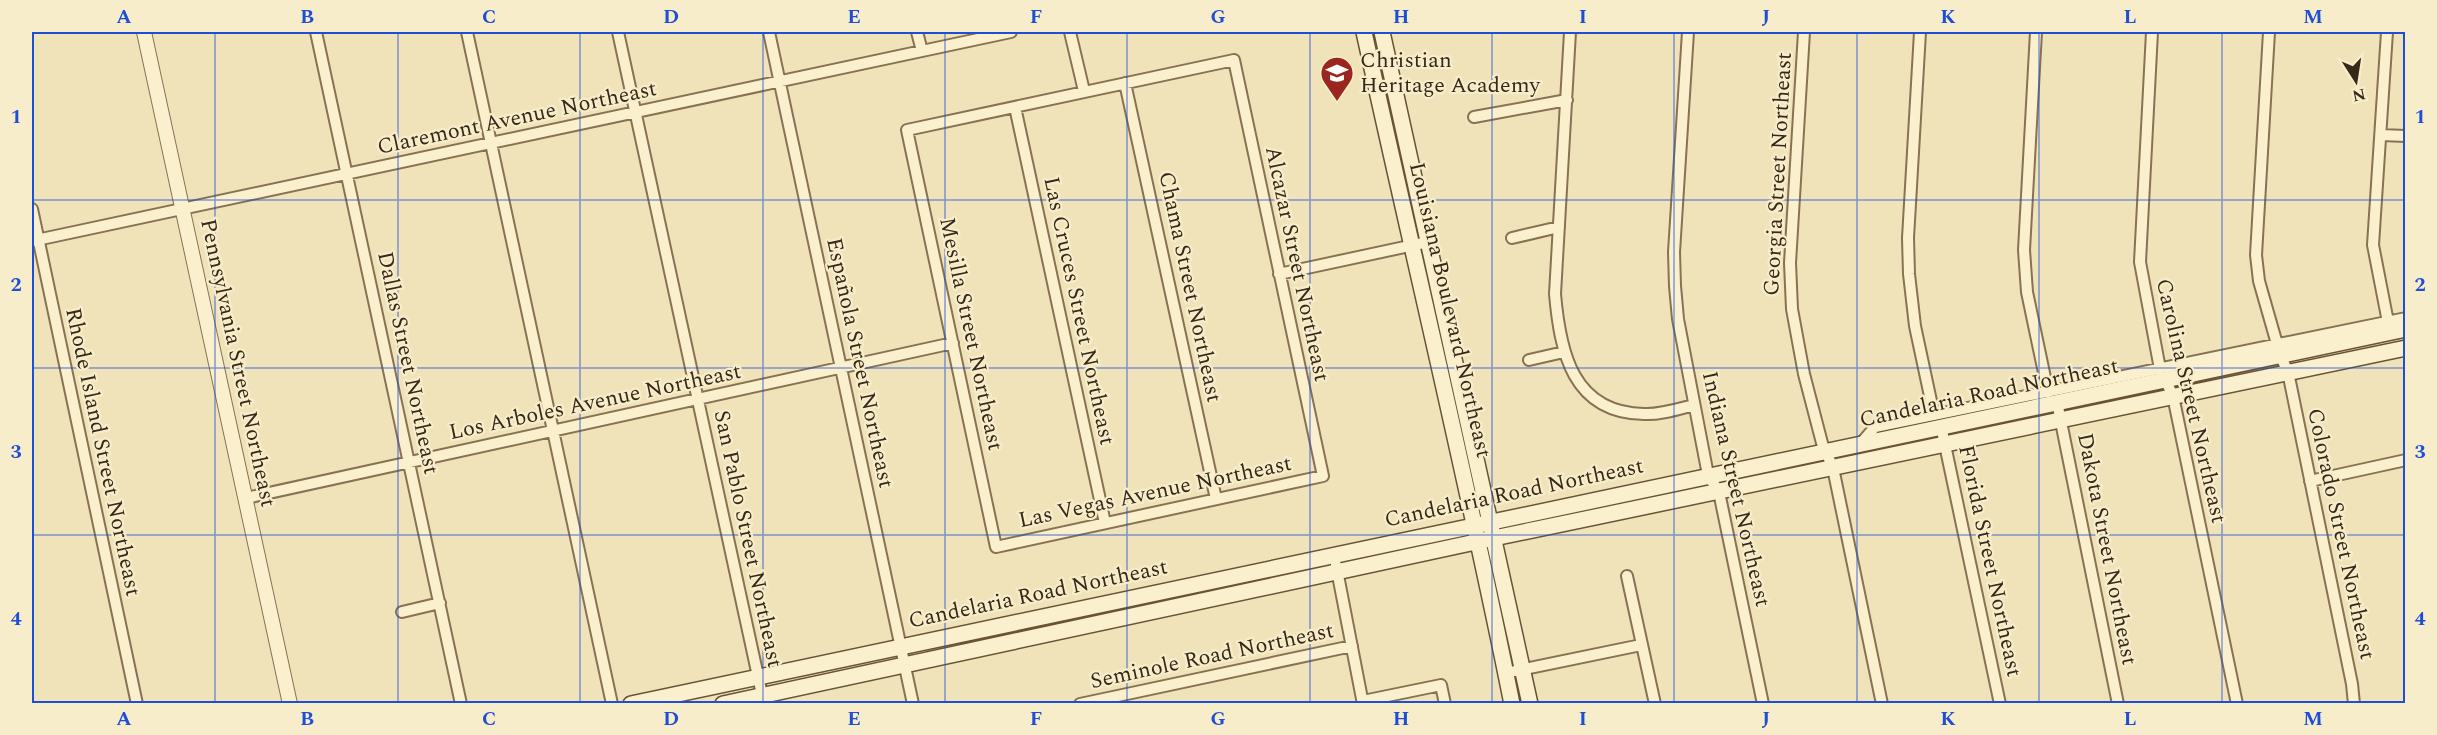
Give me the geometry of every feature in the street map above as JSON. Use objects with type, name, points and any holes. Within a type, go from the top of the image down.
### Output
[{"type":"main road","name":"Louisiana Boulevard Northeast","points":[[1364,32],[1411,245],[1487,540],[1523,669],[1530,704]]},
{"type":"main road","name":"Louisiana Boulevard Northeast","points":[[1382,32],[1428,242],[1483,523]]},
{"type":"main road","name":"Candelaria Road Northeast","points":[[631,704],[1862,442],[1937,421],[2278,350],[2406,329]]},
{"type":"main road","name":"Candelaria Road Northeast","points":[[723,704],[763,699],[905,664],[2406,348]]},
{"type":"main road","name":"Louisiana Boulevard Northeast","points":[[1487,540],[1512,704]]},
{"type":"street","name":"Pennsylvania Street Northeast","points":[[144,32],[290,704]]},
{"type":"street","name":"Dallas Street Northeast","points":[[316,32],[461,704]]},
{"type":"street","points":[[467,32],[612,704]]},
{"type":"street","name":"San Pablo Street Northeast","points":[[618,32],[763,699]]},
{"type":"street","name":"Española Street Northeast","points":[[769,32],[913,704]]},
{"type":"street","points":[[917,32],[922,51]]},
{"type":"street","name":"Claremont Avenue Northeast","points":[[35,240],[1011,32]]},
{"type":"street","points":[[1070,32],[1084,91]]},
{"type":"street","points":[[1570,32],[1555,294],[1564,352],[1569,368],[1578,383],[1590,395],[1615,409],[1646,415],[1694,405]]},
{"type":"street","name":"Indiana Street Northeast","points":[[1688,32],[1674,252],[1678,319],[1708,475],[1719,492],[1764,704]]},
{"type":"street","name":"Georgia Street Northeast","points":[[1804,32],[1790,263],[1792,309],[1804,374],[1824,450],[1833,468],[1882,704]]},
{"type":"street","name":"Florida Street Northeast","points":[[1920,32],[1908,238],[1915,326],[1937,421],[1946,444],[2000,704]]},
{"type":"street","name":"Dakota Street Northeast","points":[[2036,32],[2024,250],[2027,292],[2052,397],[2061,419],[2118,704]]},
{"type":"street","name":"Carolina Street Northeast","points":[[2152,32],[2140,262],[2162,374],[2174,396],[2237,704]]},
{"type":"street","name":"Colorado Street Northeast","points":[[2269,32],[2256,255],[2259,282],[2278,350],[2288,372],[2352,684],[2354,704]]},
{"type":"street","points":[[2387,32],[2373,245],[2388,322]]},
{"type":"street","name":"Alcazar Street Northeast","points":[[1125,83],[1234,60],[1323,476]]},
{"type":"street","points":[[1015,107],[1125,83]]},
{"type":"street","name":"Chama Street Northeast","points":[[1125,83],[1216,499]]},
{"type":"street","points":[[1474,117],[1567,100]]},
{"type":"street","name":"Mesilla Street Northeast","points":[[996,547],[907,130],[1015,107]]},
{"type":"street","name":"Las Cruces Street Northeast","points":[[1015,107],[1105,523]]},
{"type":"street","points":[[2381,135],[2406,136]]},
{"type":"street","name":"Rhode Island Street Northeast","points":[[32,209],[35,240],[137,704]]},
{"type":"street","points":[[1512,238],[1558,228]]},
{"type":"street","points":[[1279,274],[1428,242]]},
{"type":"street","points":[[2278,350],[2406,318]]},
{"type":"street","name":"Los Arboles Avenue Northeast","points":[[246,498],[953,343]]},
{"type":"street","points":[[1529,360],[1564,352]]},
{"type":"street","points":[[2310,481],[2406,460]]},
{"type":"street","name":"Las Vegas Avenue Northeast","points":[[996,547],[1323,476]]},
{"type":"street","points":[[1334,554],[1363,702],[1441,685],[1444,704]]},
{"type":"street","points":[[1627,576],[1655,704]]},
{"type":"street","points":[[402,612],[440,603]]},
{"type":"street","points":[[1506,673],[1641,645]]},
{"type":"street","name":"Seminole Road Northeast","points":[[1080,704],[1352,646]]},
{"type":"place","name":"Christian Heritage Academy","points":[[1337,102]]}]
